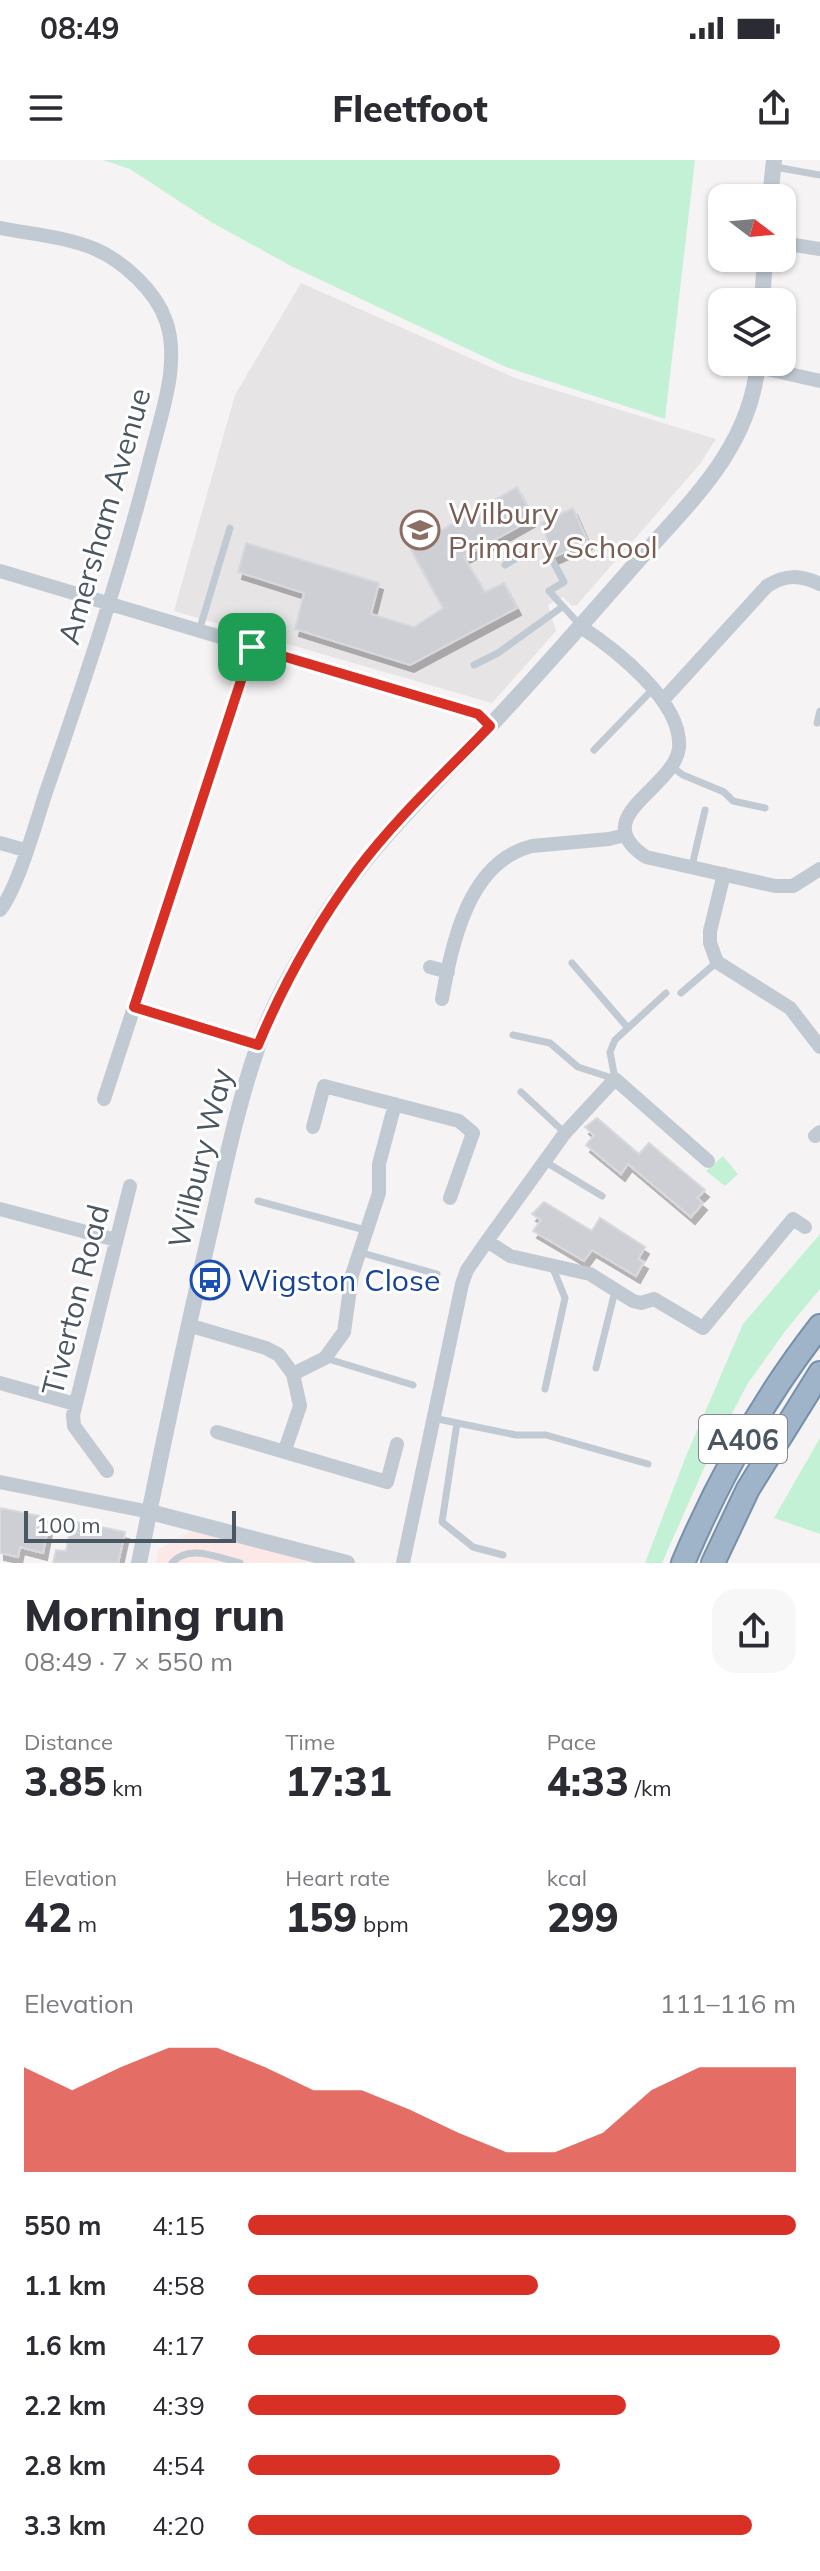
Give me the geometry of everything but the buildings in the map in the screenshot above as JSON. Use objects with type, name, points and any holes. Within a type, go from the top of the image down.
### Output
[{"type":"highway","name":"A406","points":[[683,1563],[725,1470],[780,1380],[820,1326]]},
{"type":"highway","name":"A406","points":[[713,1563],[748,1489],[820,1373]]},
{"type":"street","points":[[771,184],[773,163]]},
{"type":"street","points":[[0,219],[0,230]]},
{"type":"street","name":"Amersham Avenue","points":[[0,230],[97,250],[136,278],[157,303],[166,321],[172,351],[168,389],[110,603],[25,850],[1,908]]},
{"type":"street","points":[[796,245],[820,249]]},
{"type":"street","points":[[796,375],[820,381]]},
{"type":"street","name":"Wilbury Way","points":[[139,1563],[188,1325],[241,1100],[258,1045],[290,976],[323,919],[359,868],[581,627],[722,463],[747,417],[756,376]]},
{"type":"street","points":[[0,571],[478,714],[490,726]]},
{"type":"street","points":[[658,695],[767,586],[791,576],[804,577],[820,584]]},
{"type":"street","points":[[581,627],[622,658],[658,695],[678,733],[679,750],[671,766],[628,817],[625,835],[631,846],[646,857],[786,887],[805,880],[820,869]]},
{"type":"street","points":[[104,1099],[252,647]]},
{"type":"street","points":[[442,999],[462,920],[476,889],[501,862],[522,848],[532,853],[625,835]]},
{"type":"street","points":[[0,843],[25,850]]},
{"type":"street","points":[[724,874],[710,931],[710,943],[717,962],[790,1008],[820,1047]]},
{"type":"street","points":[[430,967],[448,972]]},
{"type":"street","points":[[134,1007],[258,1045]]},
{"type":"street","points":[[403,1563],[467,1270],[565,1133],[615,1079],[708,1161]]},
{"type":"street","points":[[313,1127],[324,1086],[459,1121],[473,1133],[450,1198]]},
{"type":"street","points":[[293,1374],[325,1358],[344,1332],[352,1275],[379,1193],[379,1164],[395,1104]]},
{"type":"street","name":"Tiverton Road","points":[[74,1426],[75,1404],[130,1186]]},
{"type":"street","points":[[0,1209],[116,1240]]},
{"type":"street","points":[[487,1241],[510,1256],[590,1274],[625,1298],[641,1303],[654,1299],[703,1328],[793,1219],[805,1227]]},
{"type":"street","points":[[188,1325],[266,1348],[279,1355],[293,1374],[300,1406],[285,1450]]},
{"type":"street","points":[[0,1383],[75,1404]]},
{"type":"street","name":"Tiverton Road","points":[[46,1395],[63,1409],[107,1471]]},
{"type":"street","points":[[217,1432],[387,1482],[397,1444]]},
{"type":"street","points":[[0,1482],[150,1512],[347,1563]]},
{"type":"lane","points":[[773,163],[820,175]]},
{"type":"lane","points":[[199,631],[230,528]]},
{"type":"lane","points":[[505,565],[543,543],[564,582],[549,591],[581,627]]},
{"type":"lane","points":[[474,665],[498,653],[562,607]]},
{"type":"lane","points":[[594,750],[658,695]]},
{"type":"lane","points":[[817,723],[820,711]]},
{"type":"lane","points":[[671,766],[683,775],[724,792],[733,801],[765,808]]},
{"type":"lane","points":[[692,866],[705,810]]},
{"type":"lane","points":[[681,993],[717,962]]},
{"type":"lane","points":[[572,963],[628,1028]]},
{"type":"lane","points":[[513,1035],[550,1043],[578,1067],[615,1079],[610,1052],[615,1040],[666,993]]},
{"type":"lane","points":[[521,1092],[565,1133]]},
{"type":"lane","points":[[544,1161],[602,1196]]},
{"type":"lane","points":[[258,1201],[365,1230]]},
{"type":"lane","points":[[359,1252],[437,1274]]},
{"type":"lane","points":[[545,1389],[565,1298],[552,1266]]},
{"type":"lane","points":[[596,1368],[615,1291]]},
{"type":"lane","points":[[325,1358],[413,1385]]},
{"type":"lane","points":[[433,1418],[527,1437],[546,1435],[648,1464]]},
{"type":"lane","points":[[457,1423],[442,1522],[473,1547],[503,1555]]},
{"type":"lane","points":[[172,1563],[189,1552],[240,1563]]},
{"type":"shaded area","name":"Wilbury Primary School","points":[[301,283],[515,378],[716,439],[700,464],[577,605],[572,606],[563,597],[548,605],[556,631],[492,703],[174,611],[235,395]]},
{"type":"shaded area","points":[[193,1531],[316,1563],[156,1563],[159,1549]]},
{"type":"green space","points":[[103,160],[695,160],[665,419],[506,367],[293,267],[211,222],[130,169]]},
{"type":"green space","points":[[723,1156],[738,1174],[725,1186],[706,1171]]},
{"type":"green space","points":[[820,1234],[820,1289],[748,1383],[709,1457],[662,1563],[645,1563],[686,1456],[743,1324]]},
{"type":"green space","points":[[820,1438],[820,1534],[774,1518]]},
{"type":"place","name":"Wilbury Primary School","points":[[420,530]]},
{"type":"place","name":"Wigston Close","points":[[210,1280]]},
{"type":"route","points":[[252,647],[478,714],[490,726],[359,868],[323,919],[290,976],[258,1045],[134,1007],[252,647]]}]
